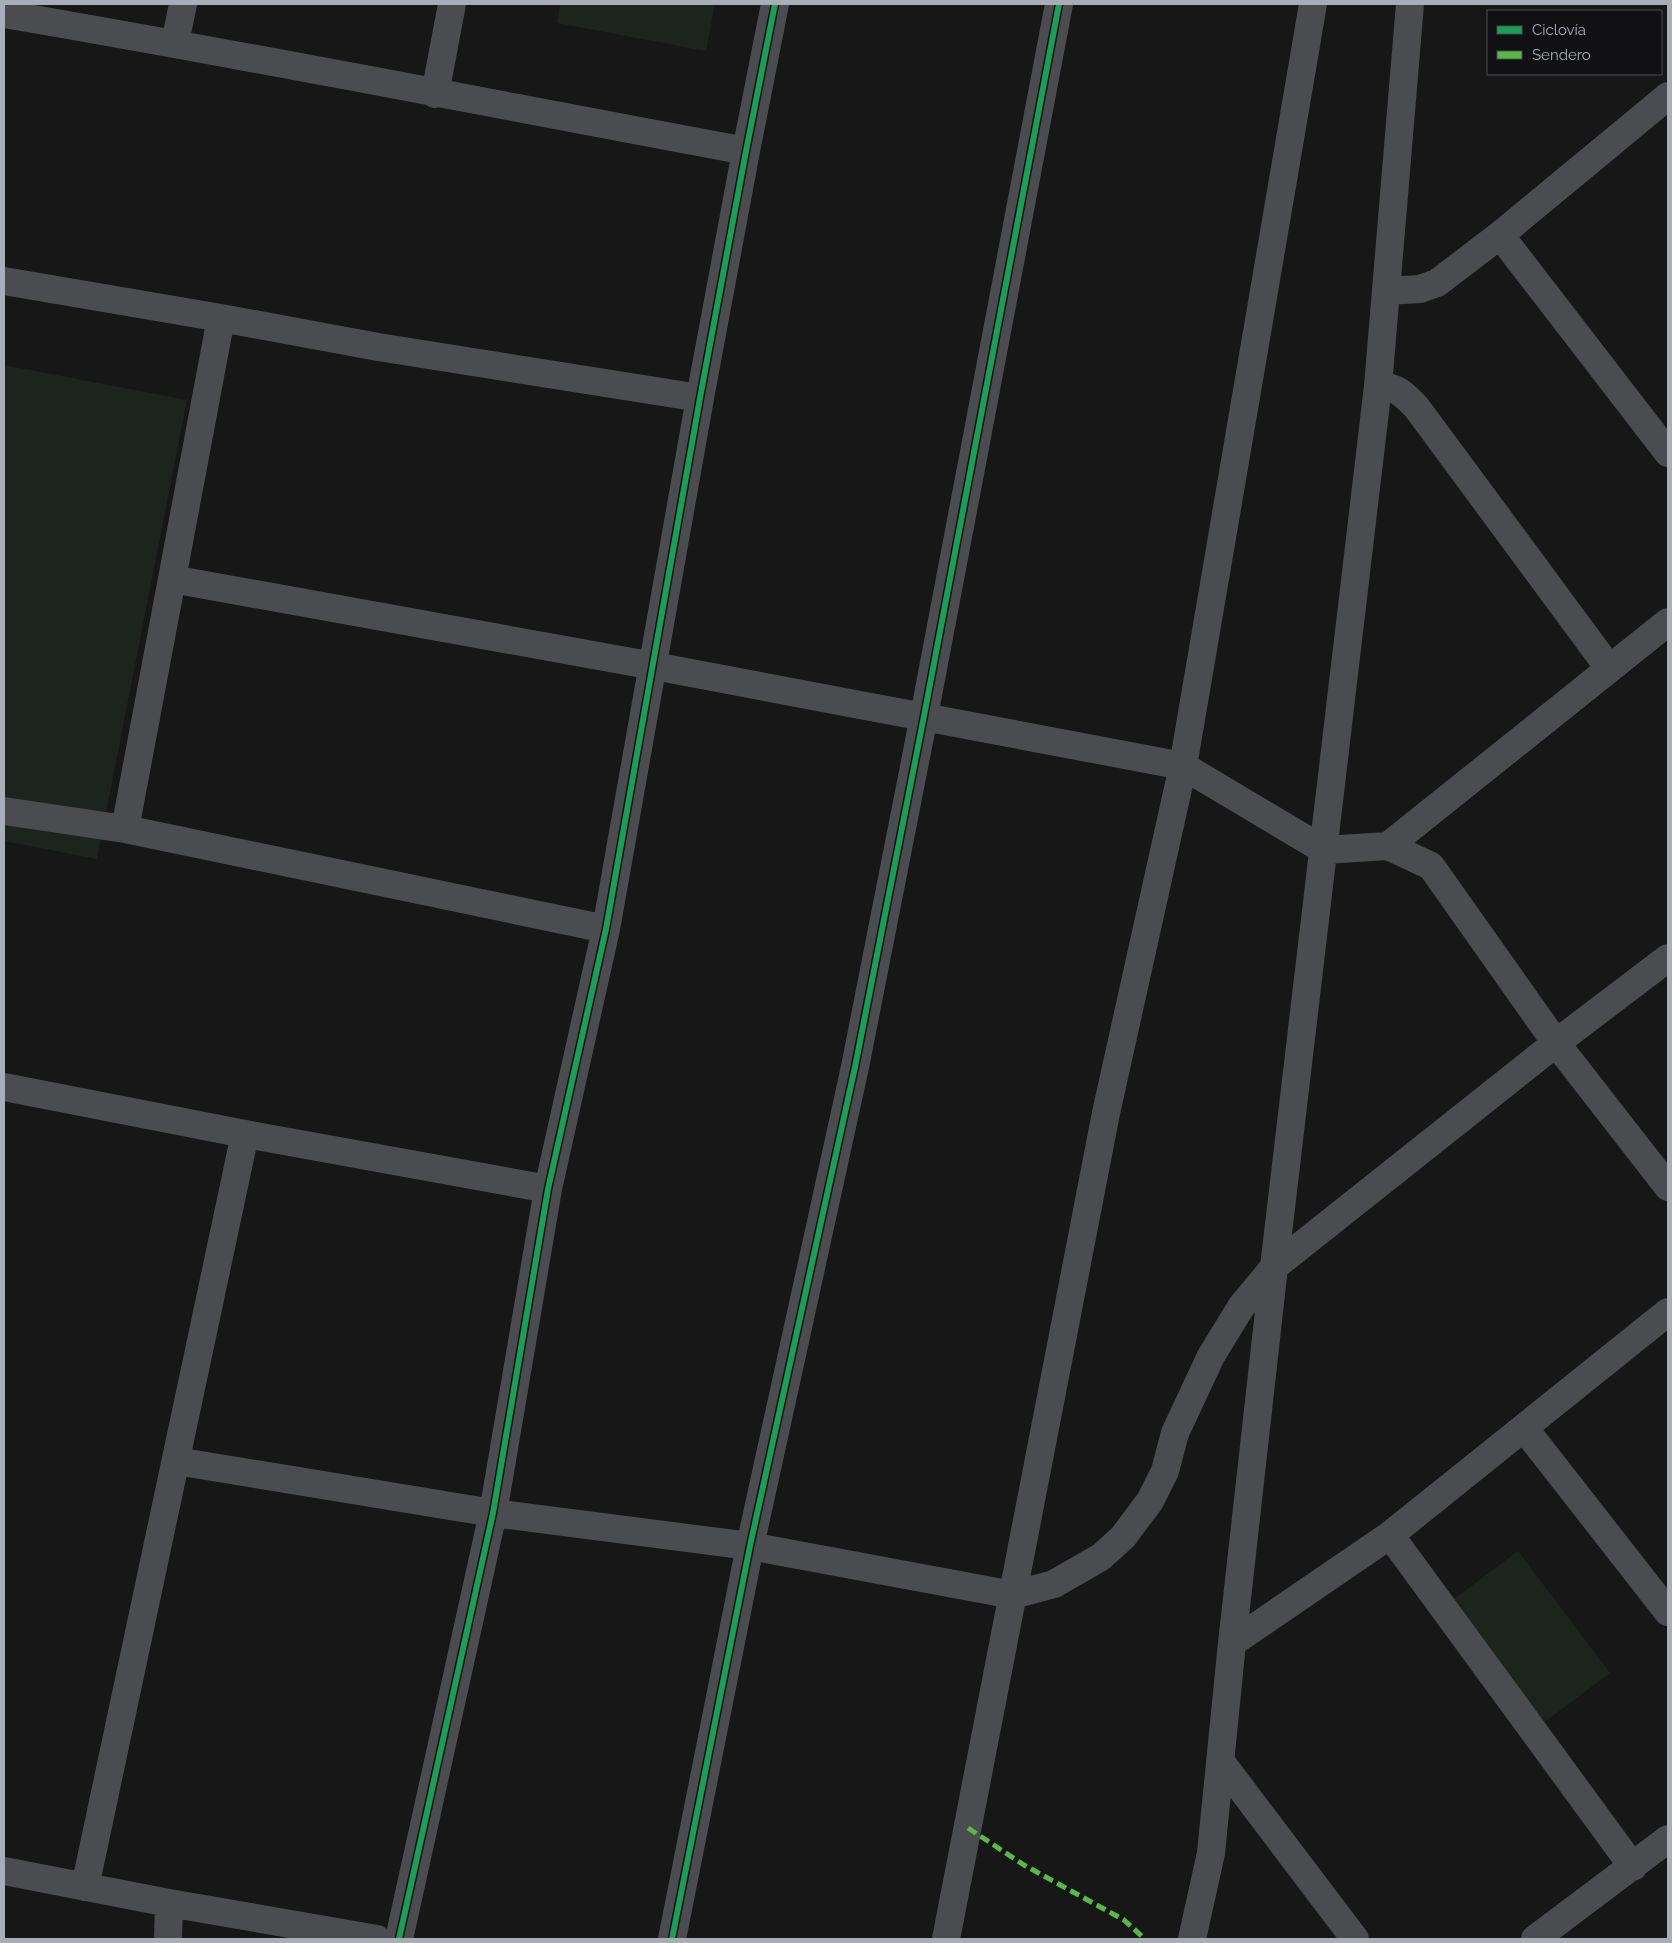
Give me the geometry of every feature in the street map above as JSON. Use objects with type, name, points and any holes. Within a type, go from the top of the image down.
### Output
[{"type":"street","points":[[175,43],[183,4]]},
{"type":"street","points":[[435,94],[452,4]]},
{"type":"street","points":[[400,1939],[493,1513],[548,1189],[606,929],[700,398],[775,4]]},
{"type":"street","points":[[672,1939],[750,1546],[855,1067],[924,716],[1059,4]]},
{"type":"street","points":[[946,1939],[1106,1113],[1182,766],[1313,4]]},
{"type":"street","points":[[1192,1939],[1211,1853],[1232,1643],[1274,1267],[1378,386],[1410,4]]},
{"type":"street","points":[[4,14],[175,43],[435,94],[746,151]]},
{"type":"street","points":[[1387,291],[1420,289],[1437,283],[1500,235],[1668,96]]},
{"type":"street","points":[[1500,235],[1668,453]]},
{"type":"street","points":[[4,281],[378,347],[700,398]]},
{"type":"street","points":[[125,829],[221,318]]},
{"type":"street","points":[[1378,386],[1388,386],[1398,390],[1417,408],[1609,668]]},
{"type":"street","points":[[172,579],[654,666],[1182,766],[1324,850],[1388,846],[1431,866],[1556,1043],[1668,1187]]},
{"type":"street","points":[[1388,846],[1668,622]]},
{"type":"street","points":[[4,811],[125,829],[606,929]]},
{"type":"street","points":[[176,1461],[493,1513],[750,1546],[1013,1595],[1054,1584],[1101,1557],[1123,1537],[1150,1501],[1166,1471],[1175,1433],[1211,1356],[1241,1307],[1274,1267],[1556,1043],[1668,958]]},
{"type":"street","points":[[4,1086],[245,1134],[548,1189]]},
{"type":"street","points":[[85,1887],[245,1134]]},
{"type":"street","points":[[1232,1643],[1390,1535],[1668,1312]]},
{"type":"street","points":[[1524,1428],[1668,1612]]},
{"type":"street","points":[[1390,1535],[1633,1867]]},
{"type":"street","points":[[1220,1762],[1354,1939]]},
{"type":"street","points":[[1535,1939],[1668,1839]]},
{"type":"street","points":[[4,1871],[169,1903],[377,1939]]},
{"type":"street","points":[[168,1939],[169,1903]]},
{"type":"shaded area","points":[[560,4],[715,4],[706,51],[557,23]]},
{"type":"shaded area","points":[[4,365],[187,400],[97,859],[4,841]]},
{"type":"shaded area","points":[[1518,1551],[1610,1673],[1538,1727],[1446,1605]]},
{"type":"marked path","points":[[968,1828],[1024,1865],[1124,1920],[1145,1939]]},
{"type":"cycle path","points":[[399,1939],[493,1513],[548,1189],[606,929],[700,398],[775,4]]},
{"type":"cycle path","points":[[672,1939],[750,1546],[855,1067],[924,716],[1059,4]]}]
